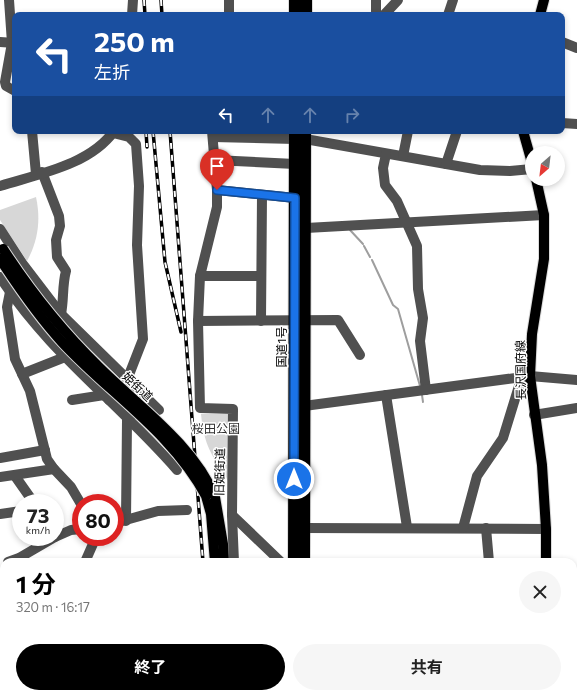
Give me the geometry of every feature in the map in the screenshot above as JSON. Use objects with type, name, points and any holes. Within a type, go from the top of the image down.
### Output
[{"type":"highway","points":[[295,0],[295,12]]},
{"type":"highway","points":[[306,0],[306,12]]},
{"type":"highway","name":"国道1号","points":[[300,135],[295,164],[295,198],[304,406],[304,558]]},
{"type":"highway","name":"国道1号","points":[[294,558],[300,321],[306,228],[300,135]]},
{"type":"main road","points":[[541,12],[544,0]]},
{"type":"main road","points":[[524,134],[527,146]]},
{"type":"main road","name":"長沢国府線","points":[[538,186],[544,215],[544,259],[532,334],[530,376],[534,415],[542,465],[546,529],[546,558]]},
{"type":"main road","name":"姫街道","points":[[1,251],[21,292],[62,342],[161,436],[195,476],[206,496],[211,514],[215,558]]},
{"type":"main road","name":"姫街道","points":[[1,251],[34,295],[67,335],[165,429],[197,464],[209,482],[215,498],[223,544],[224,558]]},
{"type":"street","points":[[9,0],[12,26]]},
{"type":"street","points":[[132,12],[133,0]]},
{"type":"street","points":[[229,0],[229,12]]},
{"type":"street","points":[[376,0],[376,12]]},
{"type":"street","points":[[387,12],[398,0]]},
{"type":"street","points":[[449,12],[453,0]]},
{"type":"street","points":[[0,42],[12,43]]},
{"type":"street","points":[[565,43],[577,48]]},
{"type":"street","points":[[12,52],[5,82],[6,86],[12,89]]},
{"type":"street","points":[[565,124],[577,124]]},
{"type":"street","points":[[32,134],[39,173],[59,216],[60,226],[56,240],[57,256],[66,271],[62,286],[64,297],[62,314]]},
{"type":"street","points":[[0,186],[83,157],[105,142],[111,134]]},
{"type":"street","points":[[72,400],[107,397],[127,380],[143,339],[137,245],[138,186],[136,144],[129,137],[119,134]]},
{"type":"street","points":[[360,355],[338,320],[198,321],[200,276],[217,207],[212,134],[300,135],[386,154],[480,170],[510,171],[525,169]]},
{"type":"street","points":[[403,156],[407,134]]},
{"type":"street","points":[[446,164],[456,134]]},
{"type":"street","points":[[386,154],[383,168],[385,185],[397,201],[417,246],[418,284],[423,318],[420,342],[426,390]]},
{"type":"street","points":[[214,160],[295,164]]},
{"type":"street","points":[[217,190],[295,198]]},
{"type":"street","points":[[261,321],[262,195]]},
{"type":"street","points":[[306,228],[544,215]]},
{"type":"street","points":[[0,229],[22,264],[62,314],[159,410]]},
{"type":"street","points":[[200,276],[261,276]]},
{"type":"street","points":[[0,279],[64,357],[129,418],[177,470]]},
{"type":"street","points":[[10,292],[7,307],[11,342],[15,359],[30,391],[44,450],[47,459],[54,470],[71,487],[75,494]]},
{"type":"street","name":"旧姫街道","points":[[198,321],[200,408],[233,409],[232,515]]},
{"type":"street","points":[[22,374],[64,357]]},
{"type":"street","points":[[304,406],[530,376],[577,380]]},
{"type":"street","points":[[462,528],[477,476],[503,438],[519,386],[525,386],[530,376]]},
{"type":"street","points":[[386,395],[407,527]]},
{"type":"street","points":[[147,399],[127,420],[126,521],[158,511],[187,510]]},
{"type":"street","points":[[534,415],[577,407]]},
{"type":"street","points":[[0,458],[44,450]]},
{"type":"street","points":[[0,477],[54,470]]},
{"type":"street","points":[[15,476],[28,494]]},
{"type":"street","points":[[0,514],[12,512]]},
{"type":"street","points":[[232,515],[234,558]]},
{"type":"street","points":[[232,515],[277,558]]},
{"type":"street","points":[[303,528],[407,527],[546,529]]},
{"type":"street","points":[[486,528],[489,558]]},
{"type":"street","points":[[19,558],[39,546]]},
{"type":"street","points":[[87,558],[92,546]]},
{"type":"green space","points":[[36,197],[38,206],[38,230],[34,246],[27,261],[0,220],[0,210]]},
{"type":"green space","name":"桜田公園","points":[[201,414],[229,414],[228,481],[210,450],[204,434]]},
{"type":"waterway","points":[[350,230],[363,244]]},
{"type":"waterway","points":[[364,246],[370,257]]},
{"type":"waterway","points":[[372,260],[393,305],[398,309],[420,386]]},
{"type":"waterway","points":[[422,395],[423,402]]},
{"type":"railway","points":[[144,0],[145,12]]},
{"type":"railway","points":[[161,0],[162,12]]},
{"type":"railway","points":[[146,134],[147,147]]},
{"type":"railway","points":[[153,134],[165,262],[181,332]]},
{"type":"railway","points":[[170,134],[203,558]]},
{"type":"route","points":[[217,190],[295,198],[294,479]]}]
